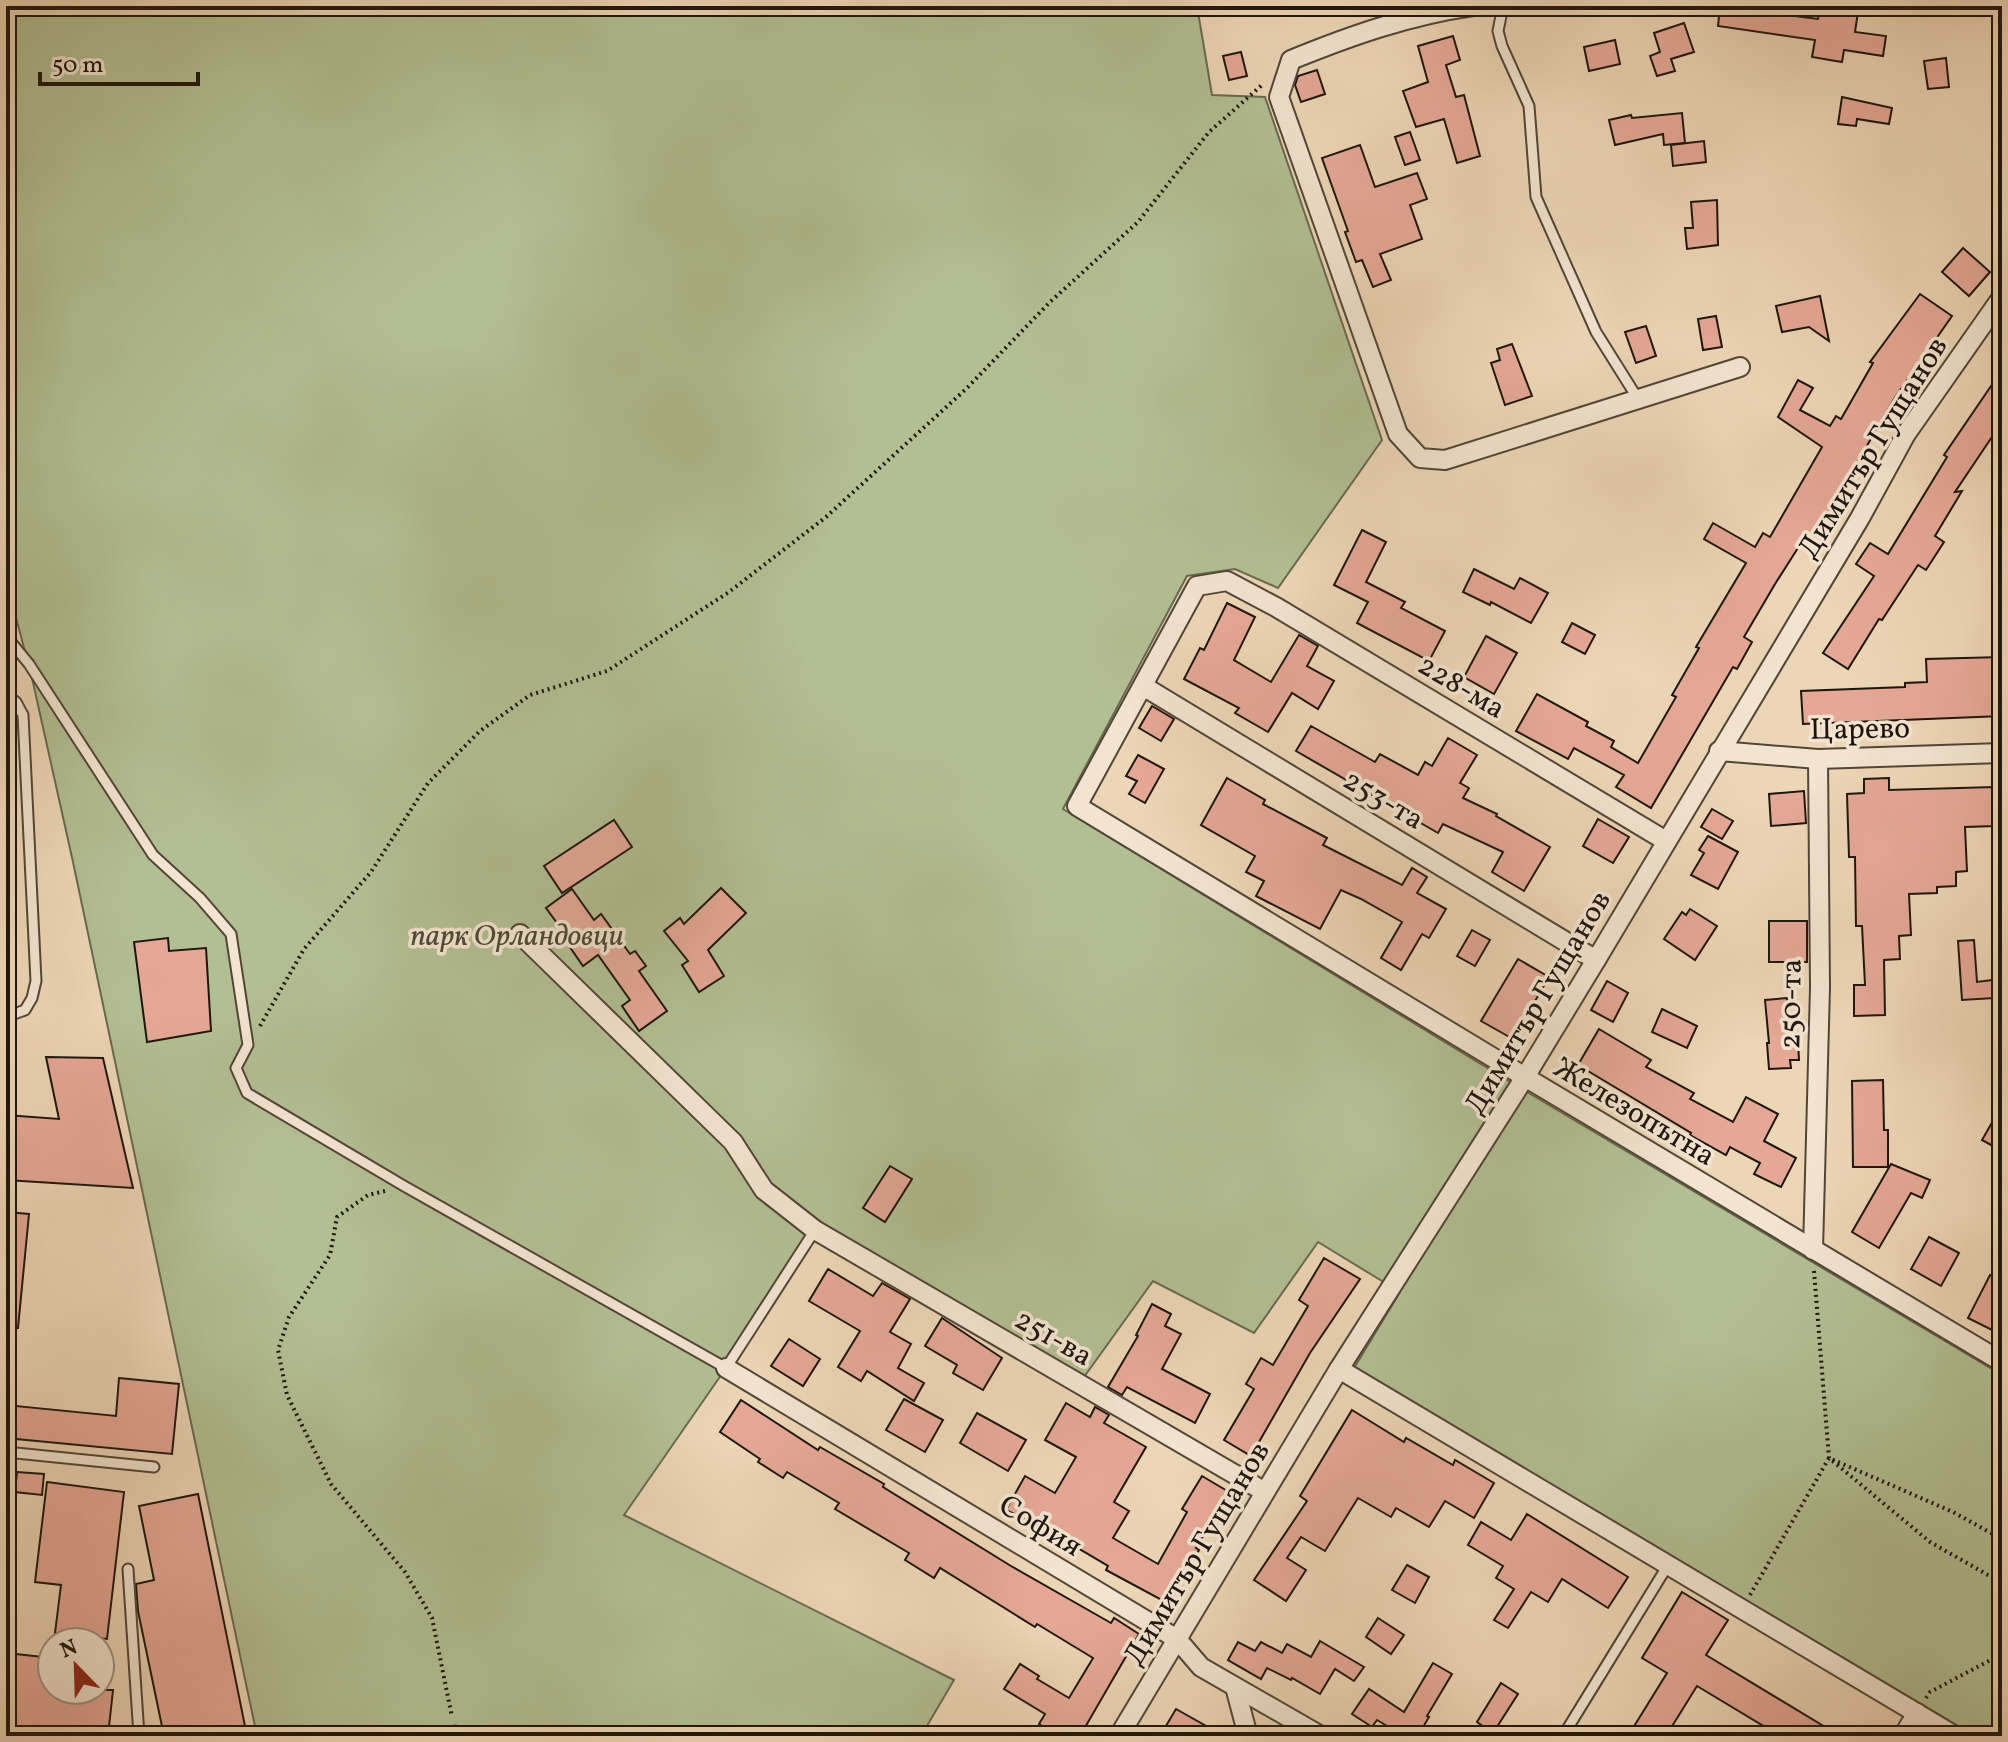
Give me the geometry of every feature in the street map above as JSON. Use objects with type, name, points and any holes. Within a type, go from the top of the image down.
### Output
[{"type":"street","points":[[1473,6],[1438,8],[1358,33],[1291,60],[1279,97],[1398,434],[1420,458],[1445,460],[1740,367]]},
{"type":"street","name":"Димитър Гущанов","points":[[1119,1736],[1339,1369],[1596,960],[1860,518],[1906,434],[2000,302]]},
{"type":"street","name":"228-ма","points":[[1143,686],[1197,586],[1227,581],[1276,607],[1666,841]]},
{"type":"street","name":"Железопътна","points":[[1143,686],[1077,806],[2002,1362]]},
{"type":"street","name":"253-та","points":[[1143,686],[1596,960]]},
{"type":"street","name":"Царево","points":[[1719,751],[1818,759],[2002,753]]},
{"type":"street","name":"250-та","points":[[1813,1250],[1820,987],[1818,759]]},
{"type":"street","name":"251-ва","points":[[520,934],[733,1142],[764,1190],[815,1230],[1265,1492]]},
{"type":"street","name":"София","points":[[726,1368],[1177,1639],[1201,1667],[1321,1736]]},
{"type":"street","points":[[1339,1369],[1955,1736]]},
{"type":"street","points":[[1235,1687],[1248,1736]]},
{"type":"street","points":[[1903,1736],[1917,1713]]},
{"type":"lane","points":[[1503,6],[1498,31],[1529,106],[1536,197],[1596,332],[1638,399]]},
{"type":"lane","points":[[6,636],[29,664],[153,855],[200,898],[231,934],[248,1045],[236,1068],[247,1093],[404,1186],[726,1368],[815,1230]]},
{"type":"lane","points":[[6,694],[16,702],[23,715],[36,981],[25,1010],[6,1017]]},
{"type":"lane","points":[[6,1452],[154,1467]]},
{"type":"lane","points":[[1563,1736],[1668,1565]]},
{"type":"lane","points":[[128,1569],[139,1736]]},
{"type":"path","points":[[248,1045],[304,949],[371,872],[428,783],[480,731],[530,695],[607,671],[729,592],[826,517],[966,389],[1050,302],[1138,222],[1209,132],[1291,60]]},
{"type":"path","points":[[404,1186],[368,1195],[337,1217],[330,1255],[289,1317],[278,1350],[287,1395],[331,1484],[405,1572],[432,1618],[456,1734]]},
{"type":"path","points":[[1742,1609],[1829,1458],[1813,1250]]},
{"type":"path","points":[[1829,1458],[1953,1512],[2002,1539]]},
{"type":"path","points":[[1829,1458],[1930,1542],[2002,1583]]},
{"type":"path","points":[[1917,1713],[1930,1692],[2002,1654]]},
{"type":"green space","name":"парк Орландовци","points":[[6,6],[1197,6],[1212,95],[1265,97],[1382,440],[1278,588],[1235,569],[1187,576],[1063,809],[1502,1077],[2002,1375],[2002,1736],[1975,1736],[1354,1368],[1400,1292],[1318,1242],[1254,1333],[1153,1281],[1079,1384],[815,1230],[726,1368],[624,1515],[954,1680],[921,1736],[257,1736],[73,862],[32,678],[14,610],[6,600]]},
{"type":"building","points":[[1820,6],[1858,12],[1855,32],[1886,36],[1883,56],[1844,50],[1842,62],[1812,57],[1815,40],[1718,26],[1720,7],[1818,19]]},
{"type":"building","points":[[1684,23],[1694,52],[1671,59],[1675,71],[1657,76],[1650,56],[1660,52],[1654,33]]},
{"type":"building","points":[[1453,36],[1460,60],[1446,65],[1456,97],[1464,95],[1480,156],[1457,163],[1444,119],[1416,127],[1403,91],[1428,82],[1418,46]]},
{"type":"building","points":[[1615,40],[1620,64],[1589,71],[1584,47]]},
{"type":"building","points":[[1241,52],[1247,76],[1229,80],[1223,56]]},
{"type":"building","points":[[1946,58],[1949,87],[1928,89],[1924,61]]},
{"type":"building","points":[[1317,70],[1325,94],[1301,102],[1295,85],[1298,76]]},
{"type":"building","points":[[1842,97],[1892,108],[1889,124],[1857,119],[1856,126],[1838,124]]},
{"type":"building","points":[[1682,113],[1685,143],[1664,145],[1663,134],[1615,145],[1609,120],[1631,115],[1632,118]]},
{"type":"building","points":[[1410,132],[1420,160],[1405,165],[1395,137]]},
{"type":"building","points":[[1704,141],[1706,162],[1673,166],[1671,145]]},
{"type":"building","points":[[1360,145],[1375,187],[1417,173],[1427,199],[1410,205],[1422,239],[1380,254],[1391,280],[1373,287],[1362,260],[1356,262],[1322,158]]},
{"type":"building","points":[[1717,200],[1718,245],[1687,249],[1685,228],[1693,228],[1691,202]]},
{"type":"building","points":[[1963,248],[1990,272],[1969,296],[1942,272]]},
{"type":"building","points":[[1920,294],[1952,316],[1894,399],[1810,544],[1803,540],[1775,584],[1744,637],[1752,642],[1737,669],[1733,667],[1651,808],[1616,787],[1624,775],[1574,748],[1568,759],[1516,731],[1537,694],[1588,722],[1586,726],[1614,741],[1611,747],[1638,763],[1676,697],[1672,695],[1699,648],[1696,647],[1746,563],[1704,539],[1713,523],[1755,547],[1763,533],[1770,537],[1822,447],[1778,417],[1798,380],[1813,388],[1800,410],[1830,426],[1836,416],[1841,419],[1873,363],[1870,362]]},
{"type":"building","points":[[1820,296],[1829,341],[1809,327],[1782,332],[1776,306]]},
{"type":"building","points":[[1716,316],[1722,347],[1703,350],[1698,319]]},
{"type":"building","points":[[1646,326],[1656,356],[1636,363],[1625,332]]},
{"type":"building","points":[[1512,344],[1532,396],[1505,405],[1491,363],[1500,360],[1497,349]]},
{"type":"building","points":[[2002,370],[2002,422],[1955,492],[1962,491],[1935,536],[1944,542],[1926,570],[1918,565],[1848,669],[1823,653],[1874,576],[1856,564],[1870,543],[1888,554],[1947,457],[1944,455]]},
{"type":"building","points":[[1362,530],[1386,542],[1366,582],[1405,602],[1401,608],[1445,631],[1429,661],[1357,623],[1368,602],[1334,585]]},
{"type":"building","points":[[1474,569],[1514,589],[1520,578],[1548,593],[1531,623],[1491,602],[1490,605],[1463,592]]},
{"type":"building","points":[[1227,603],[1255,617],[1234,660],[1271,682],[1299,635],[1318,646],[1307,666],[1334,681],[1318,709],[1292,693],[1268,732],[1235,713],[1239,708],[1184,679],[1200,648],[1204,650]]},
{"type":"building","points":[[1572,623],[1595,635],[1585,654],[1562,642]]},
{"type":"building","points":[[1486,636],[1517,653],[1494,694],[1464,677]]},
{"type":"building","points":[[2002,657],[2002,716],[1803,724],[1801,691],[1905,687],[1905,683],[1927,682],[1926,659]]},
{"type":"building","points":[[1152,706],[1174,719],[1161,741],[1139,728]]},
{"type":"building","points":[[1311,726],[1375,762],[1380,754],[1418,775],[1425,762],[1432,766],[1448,738],[1477,755],[1460,783],[1469,788],[1463,798],[1497,814],[1550,847],[1524,891],[1492,872],[1503,852],[1443,824],[1438,833],[1296,751]]},
{"type":"building","points":[[1138,755],[1164,769],[1145,803],[1129,794],[1137,781],[1126,776]]},
{"type":"building","points":[[1227,778],[1265,800],[1263,804],[1327,838],[1323,845],[1402,885],[1412,868],[1427,877],[1417,893],[1446,909],[1429,938],[1422,934],[1401,970],[1381,958],[1402,922],[1361,899],[1341,890],[1320,929],[1256,896],[1264,881],[1246,872],[1255,856],[1201,825]]},
{"type":"building","points":[[1889,778],[1889,790],[1994,787],[1995,826],[1965,827],[1967,871],[1956,872],[1956,886],[1937,887],[1937,893],[1909,894],[1911,935],[1899,936],[1900,959],[1884,960],[1885,1015],[1854,1016],[1854,985],[1865,985],[1862,926],[1856,926],[1855,857],[1849,857],[1847,794],[1864,793],[1864,779]]},
{"type":"building","points":[[1804,791],[1806,823],[1771,826],[1769,794]]},
{"type":"building","points":[[1712,809],[1733,821],[1722,839],[1701,827]]},
{"type":"building","points":[[1598,819],[1629,837],[1613,863],[1583,846]]},
{"type":"building","points":[[614,820],[632,847],[562,893],[544,866]]},
{"type":"building","points":[[1708,836],[1738,852],[1718,889],[1691,875],[1704,853],[1699,850]]},
{"type":"building","points":[[721,888],[746,913],[708,950],[724,976],[699,992],[682,965],[688,961],[664,931],[680,918],[684,924]]},
{"type":"building","points":[[572,889],[594,920],[601,914],[630,954],[635,951],[646,966],[639,971],[667,1011],[639,1031],[622,1006],[630,1000],[598,955],[583,966],[565,940],[568,938],[546,908]]},
{"type":"building","points":[[1690,909],[1717,926],[1695,960],[1664,939],[1682,912],[1686,915]]},
{"type":"building","points":[[1769,921],[1807,921],[1807,962],[1769,962]]},
{"type":"building","points":[[1472,930],[1490,940],[1475,966],[1457,956]]},
{"type":"building","points":[[168,938],[169,951],[206,948],[211,1031],[147,1042],[134,942]]},
{"type":"building","points":[[1974,940],[1977,982],[1993,980],[1994,998],[1962,1000],[1958,941]]},
{"type":"building","points":[[1518,959],[1549,977],[1513,1039],[1481,1021]]},
{"type":"building","points":[[1607,981],[1628,993],[1613,1022],[1591,1010]]},
{"type":"building","points":[[1787,998],[1791,1041],[1798,1041],[1799,1060],[1790,1060],[1791,1068],[1769,1069],[1765,1000]]},
{"type":"building","points":[[1662,1009],[1697,1026],[1687,1048],[1652,1032]]},
{"type":"building","points":[[1599,1029],[1651,1060],[1646,1067],[1694,1093],[1690,1099],[1733,1122],[1746,1097],[1778,1114],[1764,1141],[1796,1158],[1781,1187],[1754,1174],[1760,1163],[1730,1147],[1726,1155],[1578,1065]]},
{"type":"building","points":[[46,1057],[103,1058],[133,1188],[6,1180],[6,1115],[59,1119]]},
{"type":"building","points":[[1883,1080],[1888,1167],[1853,1167],[1852,1081]]},
{"type":"building","points":[[2002,1105],[2002,1151],[1982,1140]]},
{"type":"building","points":[[1891,1164],[1930,1180],[1922,1198],[1911,1193],[1879,1248],[1852,1232]]},
{"type":"building","points":[[890,1166],[912,1179],[885,1222],[863,1208]]},
{"type":"building","points":[[6,1212],[29,1214],[18,1328],[6,1328]]},
{"type":"building","points":[[1929,1237],[1959,1253],[1941,1286],[1911,1269]]},
{"type":"building","points":[[1324,1258],[1360,1279],[1310,1353],[1251,1456],[1224,1440],[1254,1389],[1246,1384],[1261,1358],[1273,1365],[1308,1306],[1299,1300]]},
{"type":"building","points":[[828,1269],[873,1296],[882,1283],[910,1299],[890,1332],[911,1344],[898,1368],[924,1383],[914,1401],[867,1371],[861,1381],[838,1367],[860,1331],[809,1301]]},
{"type":"building","points":[[1990,1275],[2002,1281],[2002,1335],[1968,1318]]},
{"type":"building","points":[[1152,1304],[1171,1314],[1165,1326],[1181,1334],[1162,1369],[1210,1394],[1195,1423],[1127,1387],[1122,1395],[1108,1387],[1138,1336]]},
{"type":"building","points":[[942,1318],[1002,1358],[983,1390],[953,1373],[957,1365],[925,1346]]},
{"type":"building","points":[[789,1339],[820,1359],[803,1386],[771,1366]]},
{"type":"building","points":[[119,1378],[179,1384],[172,1454],[6,1438],[6,1405],[116,1416]]},
{"type":"building","points":[[904,1399],[943,1420],[925,1452],[886,1430]]},
{"type":"building","points":[[741,1400],[818,1450],[820,1447],[884,1484],[883,1487],[1011,1566],[1111,1623],[1114,1618],[1139,1634],[1080,1736],[1060,1736],[1039,1724],[1045,1714],[1004,1689],[1020,1664],[1039,1676],[1037,1679],[1069,1698],[1093,1658],[1037,1624],[1035,1627],[940,1568],[934,1578],[905,1560],[909,1553],[835,1509],[839,1503],[787,1472],[783,1478],[758,1462],[760,1459],[720,1432]]},
{"type":"building","points":[[1066,1403],[1090,1417],[1095,1407],[1109,1415],[1104,1423],[1146,1447],[1114,1502],[1129,1511],[1113,1538],[1158,1564],[1187,1512],[1182,1509],[1202,1476],[1229,1492],[1196,1548],[1199,1550],[1169,1604],[1106,1570],[1108,1566],[1047,1530],[1006,1510],[1025,1476],[1055,1493],[1076,1457],[1045,1440]]},
{"type":"building","points":[[1352,1410],[1404,1442],[1406,1438],[1453,1465],[1455,1460],[1494,1483],[1474,1518],[1445,1501],[1429,1527],[1396,1508],[1391,1517],[1358,1498],[1325,1551],[1301,1537],[1287,1558],[1306,1570],[1286,1601],[1254,1580],[1307,1501],[1300,1496]]},
{"type":"building","points":[[977,1413],[1026,1440],[1008,1471],[960,1443]]},
{"type":"building","points":[[17,1472],[44,1474],[42,1495],[15,1492]]},
{"type":"building","points":[[47,1482],[124,1492],[109,1626],[56,1626],[61,1585],[35,1582]]},
{"type":"building","points":[[198,1494],[247,1736],[164,1736],[138,1611],[136,1584],[154,1580],[139,1506]]},
{"type":"building","points":[[1527,1514],[1628,1577],[1608,1608],[1562,1579],[1548,1602],[1531,1592],[1508,1628],[1494,1620],[1514,1589],[1496,1578],[1503,1566],[1468,1545],[1481,1522],[1511,1540]]},
{"type":"building","points":[[1407,1565],[1429,1577],[1415,1603],[1392,1590]]},
{"type":"building","points":[[1682,1592],[1728,1620],[1706,1655],[1840,1736],[1780,1736],[1697,1686],[1666,1736],[1628,1736],[1667,1673],[1642,1658]]},
{"type":"building","points":[[1378,1618],[1404,1635],[1391,1654],[1366,1637]]},
{"type":"building","points":[[1320,1641],[1364,1667],[1354,1681],[1335,1669],[1320,1694],[1267,1668],[1261,1679],[1228,1660],[1238,1642],[1255,1651],[1261,1642],[1282,1653],[1287,1644],[1311,1657]]},
{"type":"building","points":[[6,1653],[36,1656],[36,1706],[111,1706],[108,1736],[6,1736]]},
{"type":"building","points":[[1433,1663],[1452,1674],[1418,1736],[1404,1736],[1377,1720],[1372,1727],[1352,1714],[1369,1689],[1404,1712]]},
{"type":"building","points":[[1501,1683],[1518,1694],[1493,1733],[1477,1722]]},
{"type":"building","points":[[1176,1709],[1224,1736],[1160,1736]]}]
